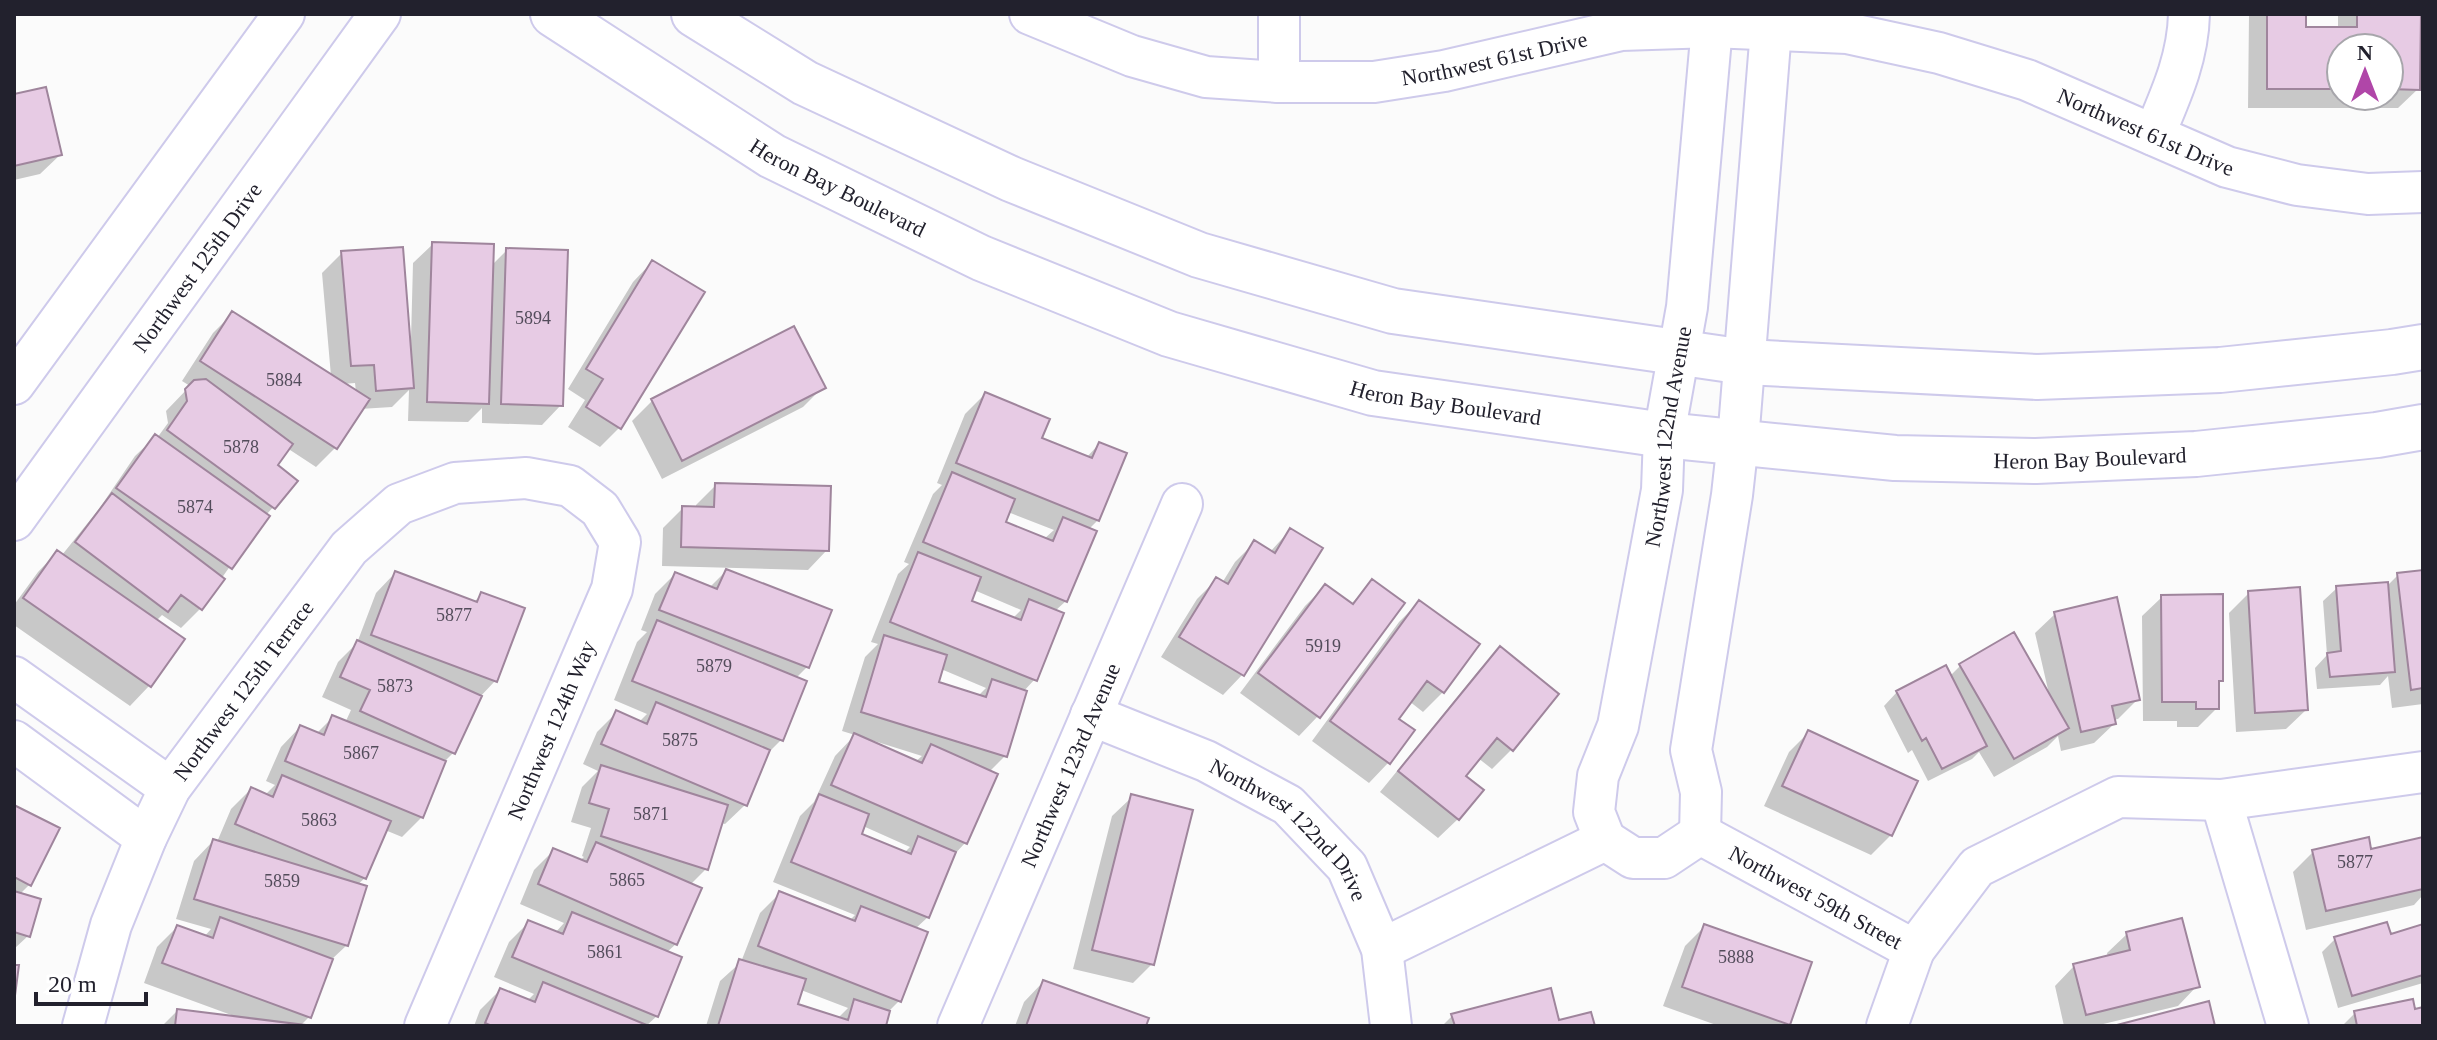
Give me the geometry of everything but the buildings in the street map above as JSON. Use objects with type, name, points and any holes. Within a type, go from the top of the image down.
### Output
[{"type":"street","points":[[14,384],[284,14]]},
{"type":"street","name":"Northwest 125th Drive","points":[[14,520],[380,14]]},
{"type":"street","name":"Heron Bay Boulevard","points":[[553,14],[772,156],[981,258],[1169,334],[1373,393],[1664,435],[1895,458],[2036,461],[2196,454],[2377,435],[2423,427]]},
{"type":"street","points":[[694,14],[805,83],[1011,179],[1199,255],[1393,311],[1745,362],[2037,377],[2220,370],[2423,347]]},
{"type":"street","name":"Northwest 61st Drive","points":[[1030,14],[1132,56],[1206,77],[1279,82],[1374,82],[1444,71],[1621,30],[1712,27],[1847,33],[1939,53],[2027,80],[2227,167],[2297,185],[2368,194],[2423,192]]},
{"type":"street","points":[[1279,14],[1279,82]]},
{"type":"street","points":[[2154,135],[2180,74],[2189,35],[2189,14]]},
{"type":"street","name":"Northwest 122nd Avenue","points":[[1605,840],[1594,812],[1598,776],[1618,726],[1662,490],[1664,435],[1687,307],[1712,27]]},
{"type":"street","points":[[1382,949],[1605,840],[1633,858],[1664,858],[1700,834],[1701,792],[1691,750],[1738,441],[1771,30]]},
{"type":"street","name":"Northwest 125th Terrace","points":[[83,1026],[111,925],[170,788],[349,548],[399,504],[455,483],[526,478]]},
{"type":"street","name":"Northwest 124th Way","points":[[425,1026],[612,589],[620,542],[600,509],[570,486],[526,478]]},
{"type":"street","name":"Northwest 123rd Avenue","points":[[958,1026],[1182,504]]},
{"type":"street","points":[[14,677],[170,788]]},
{"type":"street","name":"Northwest 122nd Drive","points":[[1091,715],[1206,761],[1288,805],[1347,867],[1382,949],[1391,1026]]},
{"type":"street","points":[[14,741],[146,838]]},
{"type":"street","name":"Northwest 59th Street","points":[[1700,834],[1914,950],[1977,867],[2118,797],[2221,800],[2423,772]]},
{"type":"street","points":[[2221,800],[2288,1026]]},
{"type":"street","points":[[1887,1026],[1914,950]]}]
